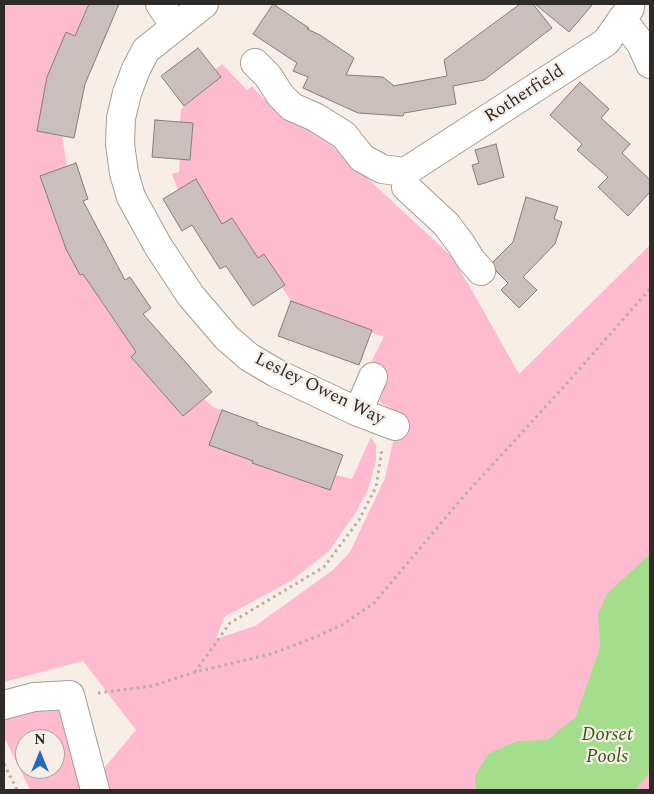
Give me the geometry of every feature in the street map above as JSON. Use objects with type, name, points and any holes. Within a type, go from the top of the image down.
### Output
[{"type":"street","name":"Lesley Owen Way","points":[[204,4],[168,15],[146,50],[127,92],[121,118],[120,144],[124,174],[131,197],[154,240],[191,296],[227,338],[249,357],[276,373],[358,412],[388,437]]},
{"type":"street","points":[[626,11],[650,64]]},
{"type":"street","name":"Rotherfield","points":[[405,172],[606,42],[626,11]]},
{"type":"street","points":[[255,63],[268,76],[280,95],[292,107],[315,117],[344,135],[362,158],[382,169],[405,172],[406,187],[446,224],[481,271]]},
{"type":"street","points":[[358,412],[373,377]]},
{"type":"street","points":[[4,705],[34,697],[70,695],[95,790]]},
{"type":"path","points":[[70,695],[152,686],[195,672],[271,654],[342,625],[374,603],[463,497],[650,289]]},
{"type":"path","points":[[195,672],[230,623],[324,567],[359,520],[376,487],[388,437]]},
{"type":"path","points":[[4,764],[17,790]]},
{"type":"shaded area","points":[[4,4],[88,4],[75,36],[66,33],[51,67],[37,131],[62,136],[67,166],[40,176],[83,231],[63,242],[80,275],[101,264],[99,298],[120,329],[149,341],[131,357],[183,416],[204,399],[213,407],[222,410],[209,445],[254,458],[253,462],[288,475],[330,490],[336,475],[352,479],[371,437],[376,445],[376,461],[368,490],[356,512],[329,551],[291,581],[224,617],[216,639],[255,626],[333,570],[350,552],[385,478],[399,414],[380,402],[379,390],[368,368],[384,337],[371,332],[371,329],[291,301],[282,287],[284,285],[265,254],[258,258],[232,218],[221,225],[196,180],[178,190],[172,174],[179,172],[180,159],[190,160],[193,123],[180,122],[181,109],[221,77],[215,70],[222,64],[247,90],[252,86],[263,98],[323,137],[450,255],[519,374],[650,245],[650,790],[103,790],[99,774],[136,730],[83,661],[4,682]]},
{"type":"shaded area","points":[[56,706],[69,720],[85,790],[30,790],[25,779],[65,779],[65,729],[15,729],[15,759],[4,737],[4,718]]},
{"type":"water","name":"Dorset Pools","points":[[650,554],[650,767],[647,776],[635,790],[476,790],[475,776],[488,754],[517,741],[547,740],[576,717],[600,647],[598,614],[607,594]]},
{"type":"building","points":[[89,4],[119,4],[85,84],[74,138],[37,131],[47,77],[66,32],[75,36]]},
{"type":"building","points":[[273,4],[309,28],[307,29],[320,35],[354,58],[346,75],[383,77],[393,86],[447,76],[444,60],[520,4],[533,4],[552,28],[484,80],[453,86],[456,104],[404,113],[403,116],[358,113],[303,88],[308,77],[293,71],[297,63],[253,34]]},
{"type":"building","points":[[535,4],[593,4],[569,32]]},
{"type":"building","points":[[198,48],[221,77],[184,106],[161,76]]},
{"type":"building","points":[[580,82],[609,109],[601,118],[630,144],[622,153],[650,180],[650,192],[628,216],[598,187],[608,177],[577,150],[582,144],[550,115]]},
{"type":"building","points":[[155,120],[193,123],[190,160],[152,157]]},
{"type":"building","points":[[496,144],[504,177],[478,185],[472,165],[479,163],[475,150]]},
{"type":"building","points":[[76,163],[88,199],[83,201],[125,280],[130,277],[151,308],[143,314],[212,392],[183,416],[131,357],[136,352],[83,274],[80,275],[66,249],[40,176]]},
{"type":"building","points":[[196,179],[222,224],[232,218],[258,258],[264,254],[285,285],[253,306],[226,266],[220,269],[192,225],[182,231],[163,199]]},
{"type":"building","points":[[526,197],[558,207],[554,219],[562,222],[555,244],[523,277],[537,290],[519,308],[501,290],[508,283],[496,271],[493,262],[513,242]]},
{"type":"building","points":[[291,301],[372,330],[359,365],[278,336]]},
{"type":"building","points":[[222,410],[258,423],[257,425],[343,455],[330,490],[252,463],[253,461],[209,445]]}]
